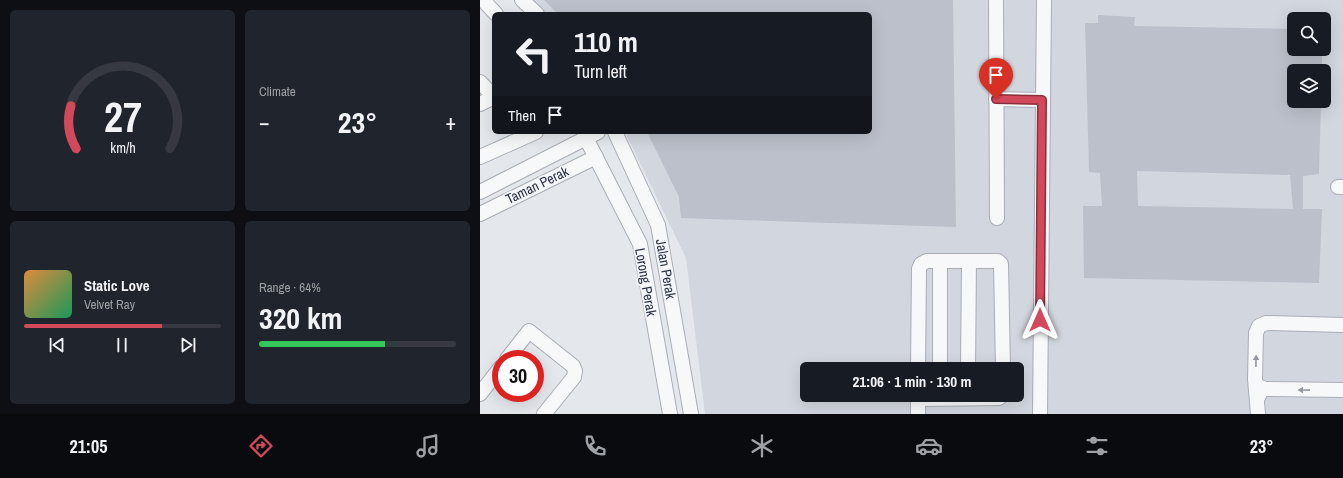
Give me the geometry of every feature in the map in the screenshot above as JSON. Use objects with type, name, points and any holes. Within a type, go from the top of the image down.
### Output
[{"type":"street","points":[[483,0],[494,12]]},
{"type":"street","points":[[522,0],[535,12]]},
{"type":"street","points":[[996,0],[998,218]]},
{"type":"street","points":[[1040,414],[1044,0]]},
{"type":"street","points":[[480,82],[492,95]]},
{"type":"street","points":[[480,104],[492,98]]},
{"type":"street","points":[[996,99],[1042,100]]},
{"type":"street","points":[[480,157],[532,134]]},
{"type":"street","name":"Jalan Perak","points":[[616,134],[658,225],[691,414]]},
{"type":"street","points":[[480,192],[592,135]]},
{"type":"street","name":"Lorong Perak","points":[[592,135],[596,157],[640,244],[670,414]]},
{"type":"street","name":"Taman Perak","points":[[480,214],[596,157]]},
{"type":"street","points":[[918,362],[919,270],[921,264],[927,261],[998,261],[1001,264],[1003,362]]},
{"type":"street","points":[[940,261],[940,362]]},
{"type":"street","points":[[968,362],[969,261]]},
{"type":"street","points":[[1260,414],[1255,379],[1256,333],[1259,326],[1266,323],[1343,325]]},
{"type":"street","points":[[514,350],[529,331],[573,366],[576,371],[574,377],[544,414]]},
{"type":"street","points":[[480,394],[492,379]]},
{"type":"street","points":[[1260,414],[1258,386],[1265,389],[1343,390]]},
{"type":"street","points":[[918,402],[918,414]]},
{"type":"shaded area","points":[[532,0],[1343,0],[1343,414],[705,414],[686,258],[626,134],[872,134],[872,12],[542,12]]},
{"type":"building","points":[[544,0],[953,0],[956,227],[681,218],[679,197],[648,134],[872,134],[872,12],[556,12]]},
{"type":"building","points":[[1098,15],[1135,17],[1134,26],[1287,29],[1287,56],[1322,56],[1322,64],[1287,64],[1287,108],[1321,108],[1319,174],[1303,176],[1303,209],[1322,209],[1319,283],[1084,278],[1083,206],[1102,206],[1100,173],[1089,172],[1085,23],[1098,23]],"holes":[[[1137,171],[1290,175],[1293,209],[1138,206]]]},
{"type":"route","points":[[996,99],[1042,100],[1040,320]]}]
